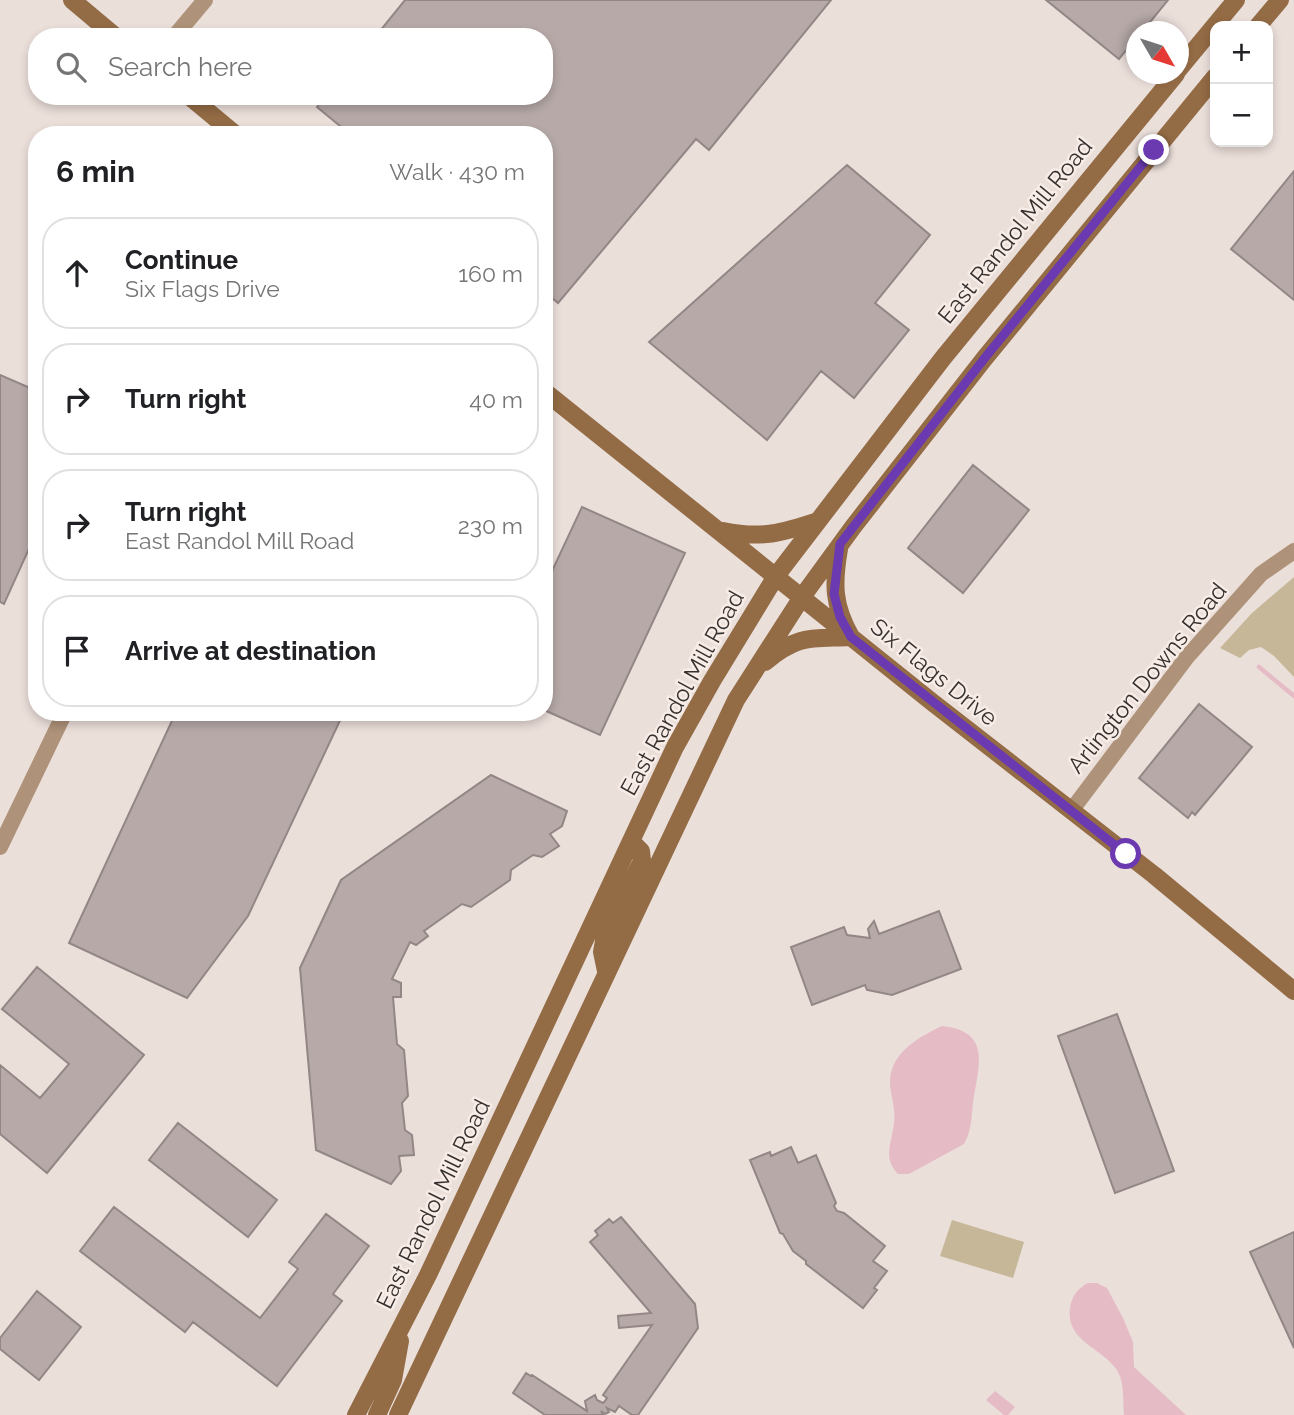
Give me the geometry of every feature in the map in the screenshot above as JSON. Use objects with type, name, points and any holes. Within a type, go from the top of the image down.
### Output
[{"type":"main road","points":[[72,0],[105,28]]},
{"type":"main road","name":"East Randol Mill Road","points":[[1189,57],[1236,0]]},
{"type":"main road","points":[[1262,21],[1280,0]]},
{"type":"main road","points":[[398,1415],[736,700],[802,597],[840,544],[989,352],[1210,83]]},
{"type":"main road","name":"East Randol Mill Road","points":[[356,1415],[492,1139],[675,747],[712,681],[776,576],[943,358],[1167,84]]},
{"type":"main road","points":[[200,105],[225,126]]},
{"type":"main road","name":"Six Flags Drive","points":[[553,398],[1154,875],[1294,991]]},
{"type":"main road","points":[[719,531],[758,537],[786,532],[818,521]]},
{"type":"main road","points":[[757,668],[780,650],[802,638],[851,637],[840,617],[834,594],[840,544]]},
{"type":"main road","points":[[606,971],[603,952],[605,935],[642,861],[641,850],[631,841]]},
{"type":"main road","points":[[377,1415],[393,1380],[400,1330]]},
{"type":"street","points":[[182,28],[205,0]]},
{"type":"street","name":"Arlington Downs Road","points":[[1071,811],[1187,657],[1261,574],[1294,551]]},
{"type":"street","points":[[0,847],[61,721]]},
{"type":"shaded area","points":[[1294,577],[1294,677],[1261,647],[1249,650],[1240,658],[1220,648],[1252,613]]},
{"type":"shaded area","points":[[942,1026],[968,1034],[978,1050],[978,1071],[969,1132],[964,1144],[909,1174],[898,1174],[889,1156],[894,1118],[891,1073],[894,1063],[907,1048]]},
{"type":"shaded area","points":[[952,1220],[1024,1242],[1013,1278],[940,1256]]},
{"type":"shaded area","points":[[1088,1283],[1097,1283],[1107,1288],[1133,1342],[1134,1367],[1186,1415],[1124,1415],[1120,1376],[1106,1358],[1079,1336],[1070,1317],[1074,1296]]},
{"type":"shaded area","points":[[995,1391],[1015,1407],[1008,1415],[1004,1415],[986,1400]]},
{"type":"building","points":[[405,0],[831,0],[709,150],[696,139],[558,303],[553,299],[553,126],[340,126],[317,107],[553,105],[553,28],[382,28]]},
{"type":"building","points":[[1046,0],[1168,0],[1151,21],[1126,21],[1126,50],[1119,59]]},
{"type":"building","points":[[847,165],[930,235],[875,303],[909,330],[854,398],[821,371],[767,440],[649,342]]},
{"type":"building","points":[[1294,171],[1294,300],[1231,249]]},
{"type":"building","points":[[0,375],[28,387],[28,551],[4,604],[0,602]]},
{"type":"building","points":[[973,465],[1029,510],[963,593],[908,548]]},
{"type":"building","points":[[582,507],[685,553],[600,735],[553,714],[553,569]]},
{"type":"building","points":[[1199,704],[1252,747],[1195,815],[1192,812],[1188,818],[1139,778]]},
{"type":"building","points":[[172,721],[340,721],[248,916],[187,998],[69,943]]},
{"type":"building","points":[[491,775],[567,811],[562,826],[550,834],[559,846],[542,857],[533,855],[511,870],[510,880],[471,907],[462,904],[424,931],[428,936],[416,945],[410,942],[392,979],[401,983],[401,997],[393,997],[397,1044],[404,1050],[408,1096],[402,1103],[405,1130],[412,1135],[414,1155],[399,1156],[401,1171],[391,1184],[316,1150],[300,968],[341,880]]},
{"type":"building","points":[[939,911],[961,969],[892,995],[867,990],[865,985],[812,1005],[791,947],[844,927],[847,935],[870,938],[868,929],[874,921],[879,934]]},
{"type":"building","points":[[37,967],[144,1055],[47,1173],[0,1134],[0,1065],[40,1098],[69,1064],[2,1009]]},
{"type":"building","points":[[1117,1014],[1174,1171],[1115,1193],[1058,1036]]},
{"type":"building","points":[[178,1123],[277,1200],[248,1237],[149,1160]]},
{"type":"building","points":[[791,1147],[798,1163],[816,1155],[837,1211],[844,1213],[885,1246],[873,1261],[887,1271],[863,1308],[806,1264],[780,1233],[750,1160],[770,1152],[771,1156]]},
{"type":"building","points":[[114,1207],[260,1318],[298,1269],[289,1262],[326,1214],[369,1246],[333,1294],[342,1301],[277,1386],[193,1322],[185,1332],[80,1251]]},
{"type":"building","points":[[621,1217],[695,1304],[698,1328],[638,1415],[632,1415],[619,1406],[615,1412],[607,1408],[609,1412],[605,1414],[601,1411],[603,1415],[545,1415],[513,1393],[526,1373],[587,1411],[585,1401],[595,1395],[597,1400],[603,1403],[605,1401],[607,1398],[603,1395],[652,1325],[619,1328],[618,1316],[651,1313],[590,1242],[598,1235],[595,1231],[609,1219],[613,1223]]},
{"type":"building","points":[[1294,1232],[1294,1348],[1250,1252]]},
{"type":"building","points":[[37,1291],[81,1327],[39,1380],[0,1349],[0,1338]]},
{"type":"waterway","points":[[1259,667],[1294,696]]},
{"type":"route","points":[[1126,854],[851,637],[840,617],[834,594],[840,544],[984,359],[1154,150]]}]
